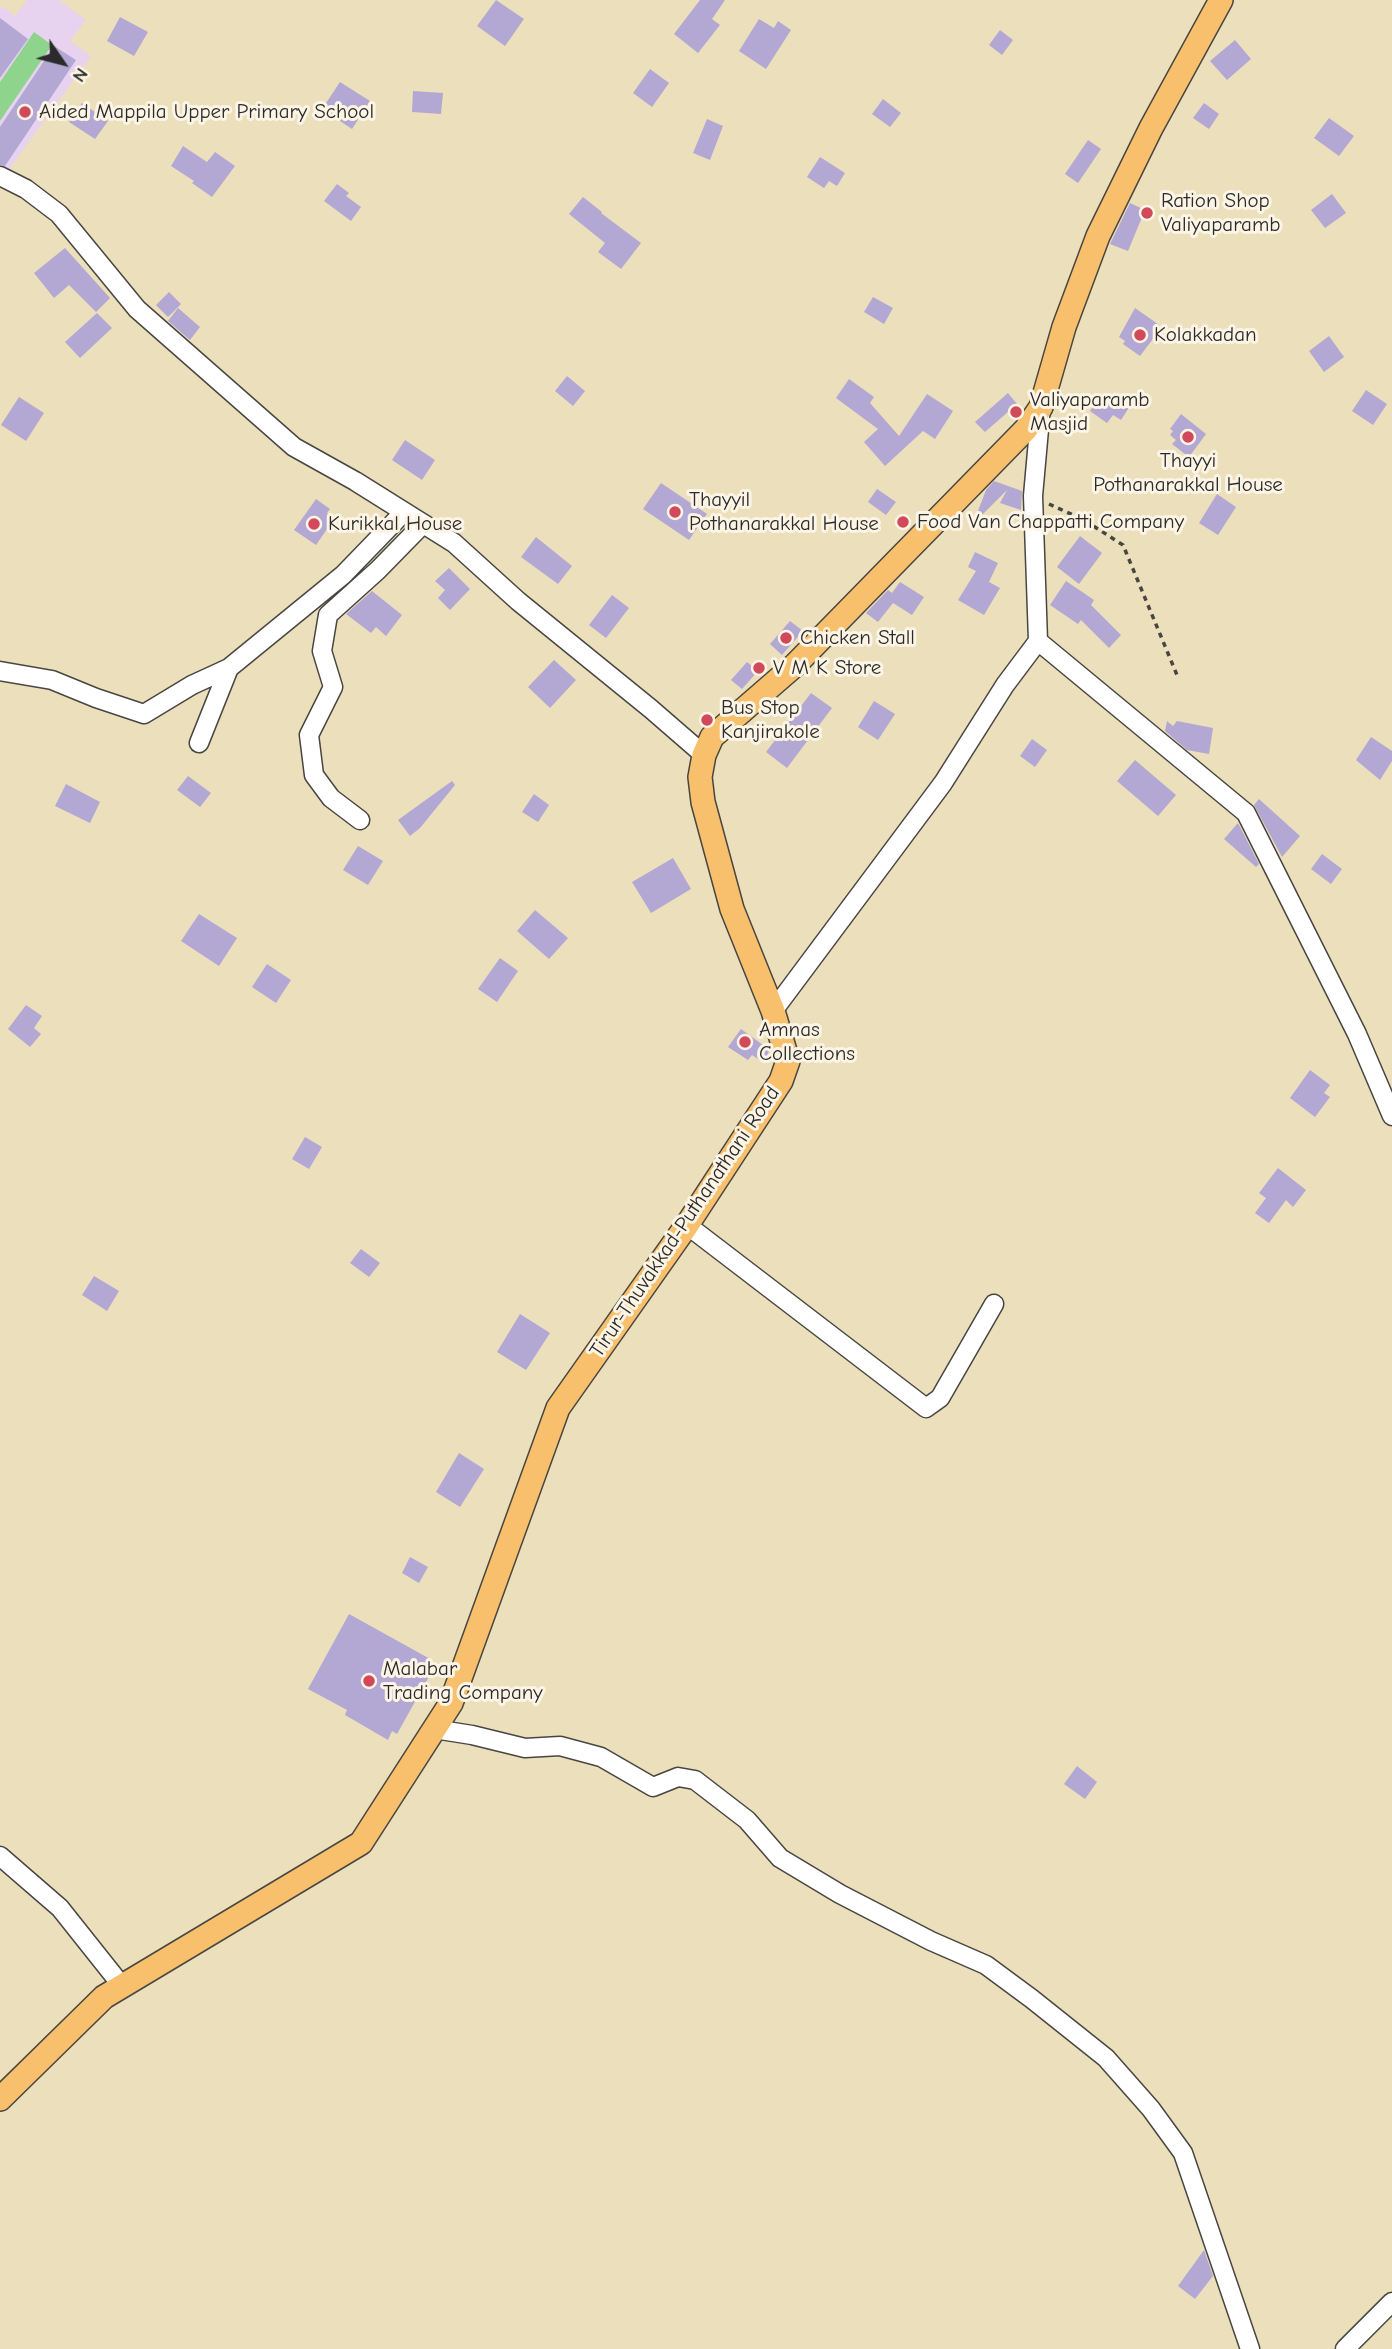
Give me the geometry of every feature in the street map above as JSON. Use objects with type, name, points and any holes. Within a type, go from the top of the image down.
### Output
[{"type":"main road","name":"Tirur-Thuvakkad-Puthanathani Road","points":[[0,2099],[104,1997],[361,1843],[451,1703],[558,1408],[687,1225],[781,1080],[788,1061],[772,1011],[732,909],[703,802],[699,777],[712,737],[795,665],[1026,429],[1041,407],[1064,327],[1098,236],[1151,128],[1221,0]]},
{"type":"street","points":[[0,176],[26,188],[59,214],[137,309],[294,447],[454,543],[518,601],[704,755]]},
{"type":"street","points":[[772,1011],[943,783],[1005,685],[1038,641],[1033,496],[1041,407]]},
{"type":"street","points":[[0,671],[52,680],[144,714],[192,685],[229,668],[272,635],[343,575],[404,512]]},
{"type":"street","points":[[360,820],[331,798],[314,775],[309,735],[334,687],[322,651],[328,615],[423,524]]},
{"type":"street","points":[[1038,641],[1246,813],[1357,1034],[1392,1116]]},
{"type":"street","points":[[199,743],[229,668]]},
{"type":"street","points":[[687,1225],[926,1408],[940,1398],[994,1304]]},
{"type":"street","points":[[435,1728],[525,1748],[560,1746],[601,1757],[653,1787],[677,1777],[695,1780],[747,1820],[780,1858],[841,1894],[931,1941],[986,1965],[1032,1999],[1106,2058],[1151,2109],[1183,2153],[1250,2349]]},
{"type":"street","points":[[0,1856],[60,1908],[122,1986]]},
{"type":"street","points":[[1345,2349],[1392,2302]]},
{"type":"path","points":[[1033,496],[1084,520],[1123,545],[1177,675]]},
{"type":"shaded area","name":"Aided Mappila Upper Primary School","points":[[27,0],[59,0],[86,20],[70,41],[91,56],[7,172],[0,168],[0,10],[2,6],[15,16]]},
{"type":"green space","points":[[34,32],[52,45],[0,121],[0,82]]},
{"type":"building","points":[[496,0],[524,19],[505,46],[477,26]]},
{"type":"building","points":[[700,0],[725,0],[712,19],[720,25],[698,53],[674,34]]},
{"type":"building","points":[[120,17],[148,32],[134,56],[107,41]]},
{"type":"building","points":[[0,18],[28,39],[0,78]]},
{"type":"building","points":[[759,19],[774,28],[778,21],[791,30],[766,69],[739,51]]},
{"type":"building","points":[[1000,30],[1013,40],[1002,55],[989,45]]},
{"type":"building","points":[[1235,40],[1251,59],[1227,80],[1210,61]]},
{"type":"building","points":[[54,46],[76,60],[5,166],[0,165],[0,127]]},
{"type":"building","points":[[650,69],[669,83],[652,107],[633,93]]},
{"type":"building","points":[[340,82],[370,101],[352,129],[322,109]]},
{"type":"building","points":[[413,91],[443,93],[441,114],[412,112]]},
{"type":"building","points":[[883,99],[901,113],[890,127],[872,114]]},
{"type":"building","points":[[82,103],[108,121],[95,139],[69,122]]},
{"type":"building","points":[[1204,103],[1219,114],[1209,129],[1193,118]]},
{"type":"building","points":[[1329,118],[1354,136],[1339,156],[1314,138]]},
{"type":"building","points":[[707,119],[723,126],[710,160],[693,153]]},
{"type":"building","points":[[1088,140],[1101,149],[1078,183],[1065,174]]},
{"type":"building","points":[[183,146],[207,162],[215,152],[235,166],[212,197],[171,166]]},
{"type":"building","points":[[820,157],[845,173],[837,186],[829,181],[824,188],[807,177]]},
{"type":"building","points":[[337,184],[349,193],[346,196],[361,207],[351,221],[324,201]]},
{"type":"building","points":[[1332,194],[1346,213],[1325,228],[1311,210]]},
{"type":"building","points":[[583,197],[641,243],[621,269],[598,252],[605,243],[569,214]]},
{"type":"building","points":[[1130,203],[1145,210],[1128,251],[1110,244]]},
{"type":"building","points":[[65,248],[110,298],[96,312],[69,285],[54,298],[34,273]]},
{"type":"building","points":[[169,292],[181,304],[168,317],[156,305]]},
{"type":"building","points":[[873,297],[893,308],[884,324],[864,312]]},
{"type":"building","points":[[178,308],[200,327],[190,340],[168,321]]},
{"type":"building","name":"Kolakkadan","points":[[1135,308],[1162,327],[1140,356],[1123,344],[1125,341],[1119,337]]},
{"type":"building","points":[[97,313],[112,328],[80,358],[65,342]]},
{"type":"building","points":[[1329,336],[1344,357],[1324,372],[1309,351]]},
{"type":"building","points":[[567,376],[585,391],[573,406],[555,391]]},
{"type":"building","points":[[849,379],[874,397],[870,403],[899,436],[927,394],[953,411],[935,439],[923,431],[885,466],[864,442],[878,429],[836,398]]},
{"type":"building","points":[[1366,390],[1387,404],[1373,425],[1352,411]]},
{"type":"building","points":[[1008,393],[1017,404],[985,432],[975,422]]},
{"type":"building","points":[[19,397],[44,413],[26,441],[1,425]]},
{"type":"building","points":[[1100,397],[1112,406],[1118,397],[1130,406],[1121,420],[1113,415],[1107,423],[1090,411]]},
{"type":"building","name":"Thayyi Pothanarakkal House","points":[[1181,414],[1206,434],[1189,457],[1172,444],[1176,440],[1170,435],[1173,431],[1170,429]]},
{"type":"building","points":[[405,440],[435,460],[422,480],[392,460]]},
{"type":"building","points":[[994,481],[1022,491],[1021,510],[1000,503],[1007,490],[973,524],[986,490]]},
{"type":"building","name":"Thayyil Pothanarakkal House","points":[[661,483],[707,514],[689,540],[643,509]]},
{"type":"building","points":[[877,489],[896,502],[886,515],[868,502]]},
{"type":"building","points":[[1217,494],[1236,507],[1218,535],[1199,523]]},
{"type":"building","name":"Kurikkal House","points":[[316,499],[330,509],[327,513],[334,519],[316,545],[294,530]]},
{"type":"building","points":[[1080,536],[1102,553],[1079,584],[1057,567]]},
{"type":"building","points":[[536,537],[572,566],[558,584],[521,557]]},
{"type":"building","points":[[975,552],[998,563],[989,582],[1000,588],[984,615],[958,600],[976,571],[968,567]]},
{"type":"building","points":[[449,568],[470,589],[450,610],[438,598],[445,590],[435,581]]},
{"type":"building","points":[[1066,581],[1094,600],[1091,605],[1121,635],[1109,648],[1081,620],[1078,624],[1050,605]]},
{"type":"building","points":[[900,582],[924,597],[912,615],[893,603],[878,622],[866,613],[888,590],[892,593]]},
{"type":"building","points":[[372,591],[402,615],[386,636],[376,627],[371,633],[346,614]]},
{"type":"building","points":[[612,595],[629,608],[606,638],[589,625]]},
{"type":"building","name":"Chicken Stall","points":[[790,621],[803,631],[782,655],[770,644]]},
{"type":"building","points":[[554,660],[576,680],[550,708],[528,687]]},
{"type":"building","points":[[747,662],[758,671],[742,689],[731,680]]},
{"type":"building","points":[[811,693],[832,708],[787,768],[766,752]]},
{"type":"building","points":[[874,701],[895,714],[878,740],[858,727]]},
{"type":"building","points":[[1167,721],[1173,726],[1177,721],[1213,728],[1209,754],[1187,750],[1165,731]]},
{"type":"building","points":[[1371,737],[1392,751],[1392,761],[1380,780],[1356,760]]},
{"type":"building","points":[[1032,739],[1047,750],[1035,767],[1020,756]]},
{"type":"building","points":[[1135,760],[1176,795],[1158,816],[1117,781]]},
{"type":"building","points":[[188,776],[211,793],[200,807],[177,790]]},
{"type":"building","points":[[452,781],[455,785],[420,828],[410,836],[398,820]]},
{"type":"building","points":[[66,784],[100,802],[90,823],[55,806]]},
{"type":"building","points":[[534,794],[549,805],[538,822],[522,812]]},
{"type":"building","points":[[1259,799],[1300,836],[1282,857],[1254,805]]},
{"type":"building","points":[[1238,823],[1259,864],[1256,867],[1224,839]]},
{"type":"building","points":[[358,846],[383,861],[368,885],[343,870]]},
{"type":"building","points":[[1322,854],[1342,869],[1331,884],[1311,869]]},
{"type":"building","points":[[673,858],[691,889],[651,913],[632,882]]},
{"type":"building","points":[[535,910],[568,938],[549,959],[517,931]]},
{"type":"building","points":[[199,914],[237,938],[219,966],[181,941]]},
{"type":"building","points":[[500,958],[518,971],[497,1002],[478,989]]},
{"type":"building","points":[[267,964],[291,980],[276,1003],[252,987]]},
{"type":"building","points":[[26,1005],[42,1016],[34,1028],[41,1034],[30,1047],[8,1029]]},
{"type":"building","name":"Amnas Collections","points":[[741,1029],[770,1050],[763,1062],[752,1055],[748,1060],[728,1047]]},
{"type":"building","points":[[1310,1070],[1330,1085],[1324,1093],[1330,1097],[1315,1117],[1290,1098]]},
{"type":"building","points":[[305,1137],[322,1147],[309,1169],[292,1159]]},
{"type":"building","points":[[1278,1168],[1306,1190],[1293,1207],[1286,1200],[1269,1223],[1255,1213],[1266,1198],[1259,1193]]},
{"type":"building","points":[[361,1249],[380,1263],[369,1277],[350,1263]]},
{"type":"building","points":[[94,1276],[119,1291],[107,1311],[82,1295]]},
{"type":"building","points":[[520,1314],[550,1333],[526,1370],[497,1352]]},
{"type":"building","points":[[459,1453],[484,1469],[460,1507],[436,1492]]},
{"type":"building","points":[[410,1557],[428,1567],[419,1583],[402,1573]]},
{"type":"building","name":"Malabar Trading Company","points":[[349,1614],[432,1660],[426,1671],[431,1673],[397,1734],[392,1731],[388,1740],[345,1715],[347,1710],[308,1689]]},
{"type":"building","points":[[1077,1766],[1097,1782],[1085,1799],[1064,1784]]},
{"type":"building","points":[[1204,2250],[1213,2276],[1195,2299],[1178,2286]]},
{"type":"place","name":"Aided Mappila Upper Primary School","points":[[25,112]]},
{"type":"place","name":"Ration Shop Valiyaparamb","points":[[1147,213]]},
{"type":"place","name":"Kolakkadan","points":[[1140,335]]},
{"type":"place","name":"Valiyaparamb Masjid","points":[[1016,412]]},
{"type":"place","name":"Thayyi Pothanarakkal House","points":[[1188,437]]},
{"type":"place","name":"Thayyil Pothanarakkal House","points":[[675,512]]},
{"type":"place","name":"Food Van Chappatti Company","points":[[903,522]]},
{"type":"place","name":"Kurikkal House","points":[[314,524]]},
{"type":"place","name":"Chicken Stall","points":[[786,638]]},
{"type":"place","name":"V M K Store","points":[[759,668]]},
{"type":"place","name":"Bus Stop Kanjirakole","points":[[707,720]]},
{"type":"place","name":"Amnas Collections","points":[[745,1042]]},
{"type":"place","name":"Malabar Trading Company","points":[[369,1681]]}]
